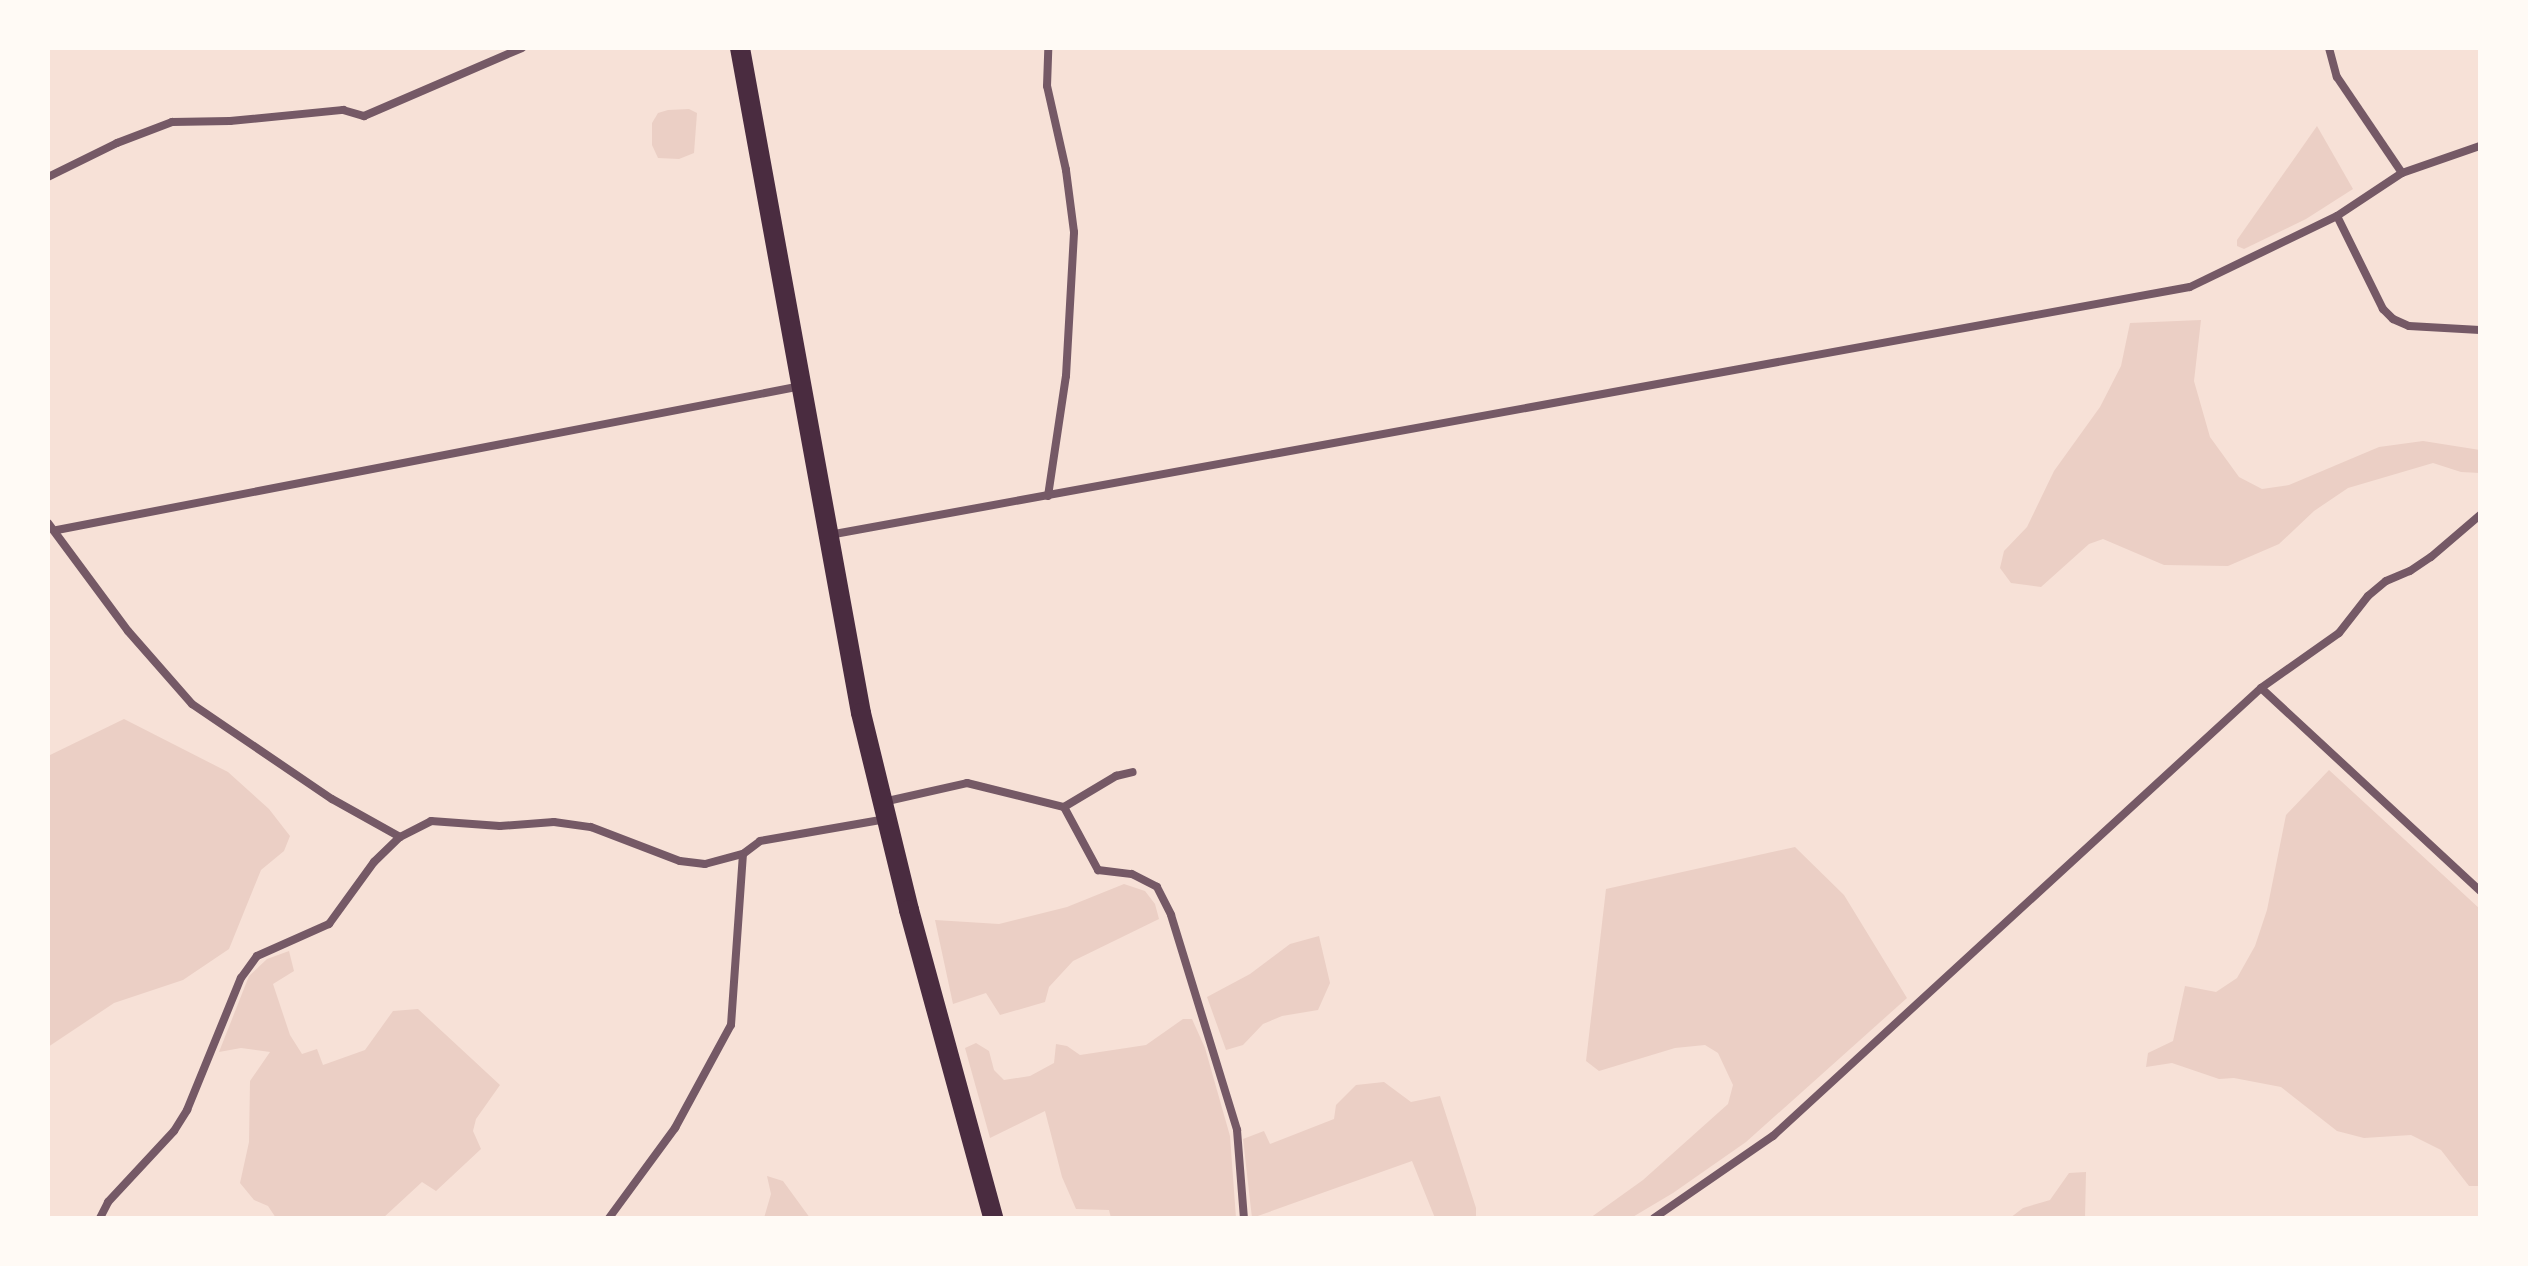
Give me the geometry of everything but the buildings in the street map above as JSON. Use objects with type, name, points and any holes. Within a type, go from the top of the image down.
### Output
[{"type":"highway","points":[[740,48],[861,713],[884,811],[993,1218]]},
{"type":"street","points":[[48,177],[117,143],[172,122],[230,121],[343,110],[364,116],[522,48]]},
{"type":"street","points":[[1048,48],[1047,86],[1066,170],[1074,232],[1066,376],[1048,496]]},
{"type":"street","points":[[2329,48],[2337,77],[2402,173]]},
{"type":"street","points":[[829,535],[2190,287],[2337,216],[2402,173],[2480,146]]},
{"type":"street","points":[[2337,216],[2383,309],[2393,319],[2409,326],[2480,330]]},
{"type":"street","points":[[57,530],[802,386]]},
{"type":"street","points":[[1654,1218],[1773,1136],[2261,688],[2339,633],[2368,596],[2386,581],[2431,557],[2480,515]]},
{"type":"street","points":[[48,523],[57,530],[67,551],[128,631],[192,704],[332,799],[400,837]]},
{"type":"street","points":[[2261,688],[2480,891]]},
{"type":"street","points":[[100,1218],[108,1202],[174,1131],[187,1110],[241,978],[257,956],[329,924],[354,887],[400,837],[431,821],[500,826],[554,822],[619,836],[680,861],[705,864],[743,854],[760,841],[884,811],[967,783],[1064,807],[1116,776],[1133,772]]},
{"type":"street","points":[[1064,807],[1098,870],[1132,874],[1157,887],[1171,915],[1237,1130],[1244,1218]]},
{"type":"street","points":[[609,1218],[675,1128],[731,1025],[743,854]]},
{"type":"shaded area","points":[[689,109],[697,113],[694,153],[679,159],[658,158],[652,145],[652,123],[658,113]]},
{"type":"shaded area","points":[[2317,126],[2353,189],[2306,219],[2244,249],[2237,246],[2237,240]]},
{"type":"shaded area","points":[[2201,320],[2194,381],[2210,437],[2239,477],[2262,489],[2289,485],[2379,447],[2423,441],[2480,450],[2480,473],[2461,472],[2433,463],[2348,488],[2314,511],[2279,544],[2228,566],[2164,565],[2103,539],[2089,544],[2041,587],[2011,583],[2000,568],[2004,551],[2027,527],[2054,471],[2100,407],[2121,366],[2130,323]]},
{"type":"shaded area","points":[[124,719],[228,772],[269,809],[290,836],[284,851],[261,870],[229,949],[183,980],[114,1003],[48,1047],[48,756]]},
{"type":"shaded area","points":[[2329,770],[2480,909],[2480,1186],[2469,1186],[2441,1150],[2411,1135],[2364,1138],[2337,1131],[2281,1087],[2234,1078],[2219,1079],[2172,1063],[2146,1067],[2148,1053],[2173,1041],[2185,986],[2216,992],[2237,978],[2255,946],[2267,910],[2286,815]]},
{"type":"shaded area","points":[[1795,847],[1844,895],[1907,998],[1746,1142],[1673,1193],[1631,1218],[1590,1218],[1643,1180],[1728,1104],[1733,1085],[1718,1053],[1705,1045],[1675,1048],[1599,1071],[1586,1061],[1606,889]]},
{"type":"shaded area","points":[[1124,884],[1145,891],[1155,904],[1159,919],[1073,961],[1049,987],[1045,1002],[1000,1015],[986,993],[953,1004],[935,920],[999,924],[1067,907]]},
{"type":"shaded area","points":[[1319,936],[1330,983],[1318,1010],[1282,1016],[1263,1024],[1243,1045],[1226,1050],[1207,997],[1250,974],[1290,944]]},
{"type":"shaded area","points":[[289,951],[294,971],[273,984],[290,1035],[302,1054],[317,1049],[323,1065],[365,1050],[393,1011],[418,1009],[500,1085],[476,1119],[473,1131],[481,1149],[436,1191],[422,1182],[383,1218],[276,1218],[268,1206],[254,1200],[240,1183],[249,1142],[250,1081],[270,1052],[241,1048],[219,1052],[249,976],[267,959]]},
{"type":"shaded area","points":[[1183,1019],[1192,1019],[1205,1048],[1230,1136],[1236,1218],[1111,1218],[1109,1210],[1076,1209],[1062,1177],[1045,1111],[990,1138],[965,1048],[976,1043],[989,1051],[994,1070],[1004,1080],[1030,1076],[1054,1063],[1056,1044],[1067,1046],[1080,1055],[1146,1045]]},
{"type":"shaded area","points":[[1384,1082],[1411,1102],[1440,1096],[1476,1208],[1476,1218],[1435,1218],[1412,1161],[1252,1218],[1243,1139],[1264,1131],[1270,1144],[1334,1119],[1336,1105],[1356,1085]]},
{"type":"shaded area","points":[[2086,1172],[2085,1218],[2010,1218],[2023,1208],[2050,1200],[2069,1173]]},
{"type":"shaded area","points":[[767,1176],[783,1181],[810,1218],[764,1218],[771,1194]]}]
